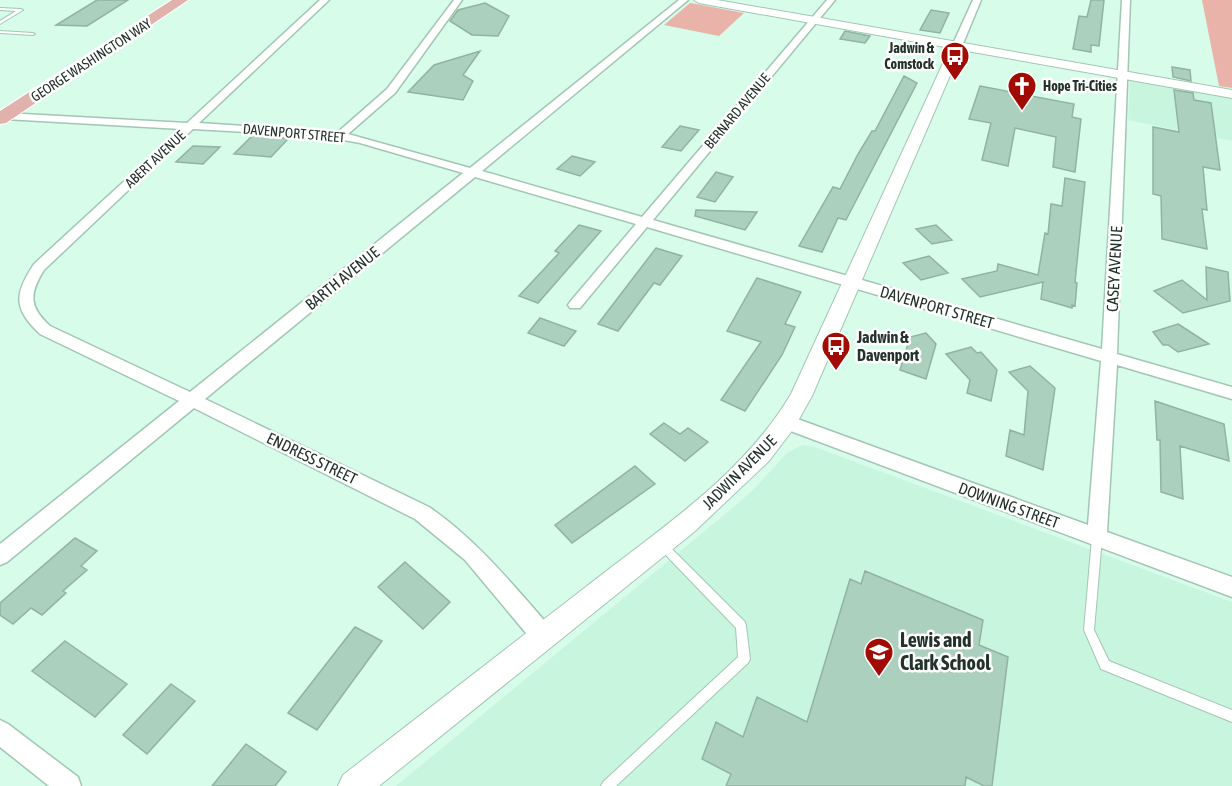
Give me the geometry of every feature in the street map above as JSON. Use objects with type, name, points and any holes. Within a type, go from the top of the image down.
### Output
[{"type":"main road","name":"GEORGE WASHINGTON WAY","points":[[2,118],[181,0]]},
{"type":"street","name":"ABERT AVENUE","points":[[45,330],[32,319],[26,307],[28,283],[39,267],[325,0]]},
{"type":"street","points":[[340,136],[391,91],[458,0]]},
{"type":"street","name":"BARTH AVENUE","points":[[0,556],[684,0]]},
{"type":"street","points":[[699,0],[1232,94]]},
{"type":"street","name":"BERNARD AVENUE","points":[[643,222],[831,0]]},
{"type":"street","name":"JADWIN AVENUE","points":[[354,786],[661,544],[761,455],[786,422],[801,396],[977,0]]},
{"type":"street","name":"CASEY AVENUE","points":[[1097,538],[1109,357],[1126,0]]},
{"type":"street","name":"DAVENPORT STREET","points":[[2,118],[191,125],[340,136],[1232,393]]},
{"type":"street","points":[[575,305],[643,222]]},
{"type":"street","name":"ENDRESS STREET","points":[[45,330],[193,400],[440,524],[457,538],[543,636]]},
{"type":"street","name":"DOWNING STREET","points":[[786,422],[1232,587]]},
{"type":"street","points":[[0,732],[69,786]]},
{"type":"lane","points":[[0,9],[21,10],[0,23]]},
{"type":"lane","points":[[0,32],[33,34]]},
{"type":"lane","points":[[1097,538],[1089,630],[1105,665],[1232,716]]},
{"type":"lane","points":[[607,786],[744,659],[741,626],[661,544]]},
{"type":"shaded area","points":[[1202,0],[1232,0],[1232,88],[1219,86]]},
{"type":"shaded area","points":[[690,3],[744,13],[719,36],[664,25]]},
{"type":"shaded area","points":[[1130,80],[1232,98],[1232,141],[1128,120]]},
{"type":"shaded area","name":"Lewis and Clark School","points":[[802,445],[815,447],[1232,602],[1232,786],[396,786],[730,510],[753,490],[787,453]]},
{"type":"building","points":[[97,0],[128,0],[87,26],[56,25]]},
{"type":"building","points":[[1091,0],[1104,0],[1099,46],[1091,45],[1091,52],[1073,49],[1079,16],[1087,17]]},
{"type":"building","points":[[485,3],[509,16],[498,36],[472,35],[450,21],[458,10]]},
{"type":"building","points":[[931,10],[949,13],[940,33],[920,30]]},
{"type":"building","points":[[845,31],[870,36],[865,43],[840,39]]},
{"type":"building","points":[[480,51],[463,75],[473,81],[463,100],[408,92],[434,65]]},
{"type":"building","points":[[1172,67],[1190,70],[1191,81],[1173,77]]},
{"type":"building","points":[[904,76],[917,83],[846,220],[838,218],[822,252],[799,246],[833,187],[840,189],[858,154],[872,131],[875,131]]},
{"type":"building","name":"Hope Tri-Cities","points":[[980,86],[1011,92],[1012,88],[1032,92],[1031,96],[1074,104],[1072,117],[1081,119],[1075,172],[1053,167],[1056,137],[1015,128],[1008,166],[982,160],[991,123],[969,119]]},
{"type":"building","points":[[1174,90],[1193,93],[1194,100],[1211,103],[1220,170],[1203,167],[1207,210],[1202,209],[1207,249],[1162,239],[1161,196],[1153,194],[1153,127],[1179,132]]},
{"type":"building","points":[[680,126],[699,130],[681,151],[662,147]]},
{"type":"building","points":[[253,135],[288,139],[271,157],[234,154]]},
{"type":"building","points":[[193,146],[220,147],[203,164],[176,162]]},
{"type":"building","points":[[572,156],[595,162],[580,176],[557,169]]},
{"type":"building","points":[[716,172],[733,177],[715,202],[697,197]]},
{"type":"building","points":[[1065,178],[1085,182],[1075,282],[1077,283],[1075,306],[1072,305],[1072,308],[1041,299],[1043,282],[980,297],[962,279],[997,271],[998,264],[1038,275],[1045,233],[1048,234],[1051,204],[1062,206]]},
{"type":"building","points":[[696,210],[757,212],[745,230],[695,216]]},
{"type":"building","points":[[579,225],[601,231],[538,303],[519,296],[559,253],[555,251]]},
{"type":"building","points":[[936,225],[952,240],[932,244],[916,229]]},
{"type":"building","points":[[656,248],[682,256],[660,285],[654,283],[618,331],[598,324]]},
{"type":"building","points":[[929,256],[948,273],[921,280],[903,263]]},
{"type":"building","points":[[1206,267],[1228,272],[1230,301],[1183,313],[1154,291],[1182,280],[1207,300]]},
{"type":"building","points":[[757,278],[801,292],[785,324],[795,327],[782,355],[745,411],[721,400],[761,342],[727,331]]},
{"type":"building","points":[[540,318],[576,331],[564,346],[528,333]]},
{"type":"building","points":[[1178,324],[1209,344],[1178,352],[1168,345],[1163,345],[1153,332]]},
{"type":"building","points":[[926,333],[936,344],[926,379],[900,370],[910,337]]},
{"type":"building","points":[[971,347],[977,353],[981,352],[997,370],[991,401],[967,393],[970,380],[946,354]]},
{"type":"building","points":[[1030,366],[1055,388],[1043,470],[1006,456],[1010,430],[1024,435],[1028,391],[1009,372]]},
{"type":"building","points":[[1155,401],[1224,424],[1229,461],[1180,446],[1183,499],[1161,492],[1160,440],[1157,440]]},
{"type":"building","points":[[664,423],[680,434],[688,428],[708,442],[685,461],[650,434]]},
{"type":"building","points":[[635,466],[655,484],[572,543],[555,525]]},
{"type":"building","points":[[75,538],[97,551],[81,566],[87,570],[63,591],[66,593],[42,615],[31,608],[13,624],[0,615],[0,603]]},
{"type":"building","points":[[405,562],[450,602],[423,629],[378,587]]},
{"type":"building","points":[[865,571],[983,620],[979,645],[1008,657],[992,786],[984,786],[966,777],[965,786],[726,786],[731,774],[702,759],[716,722],[743,737],[757,697],[807,722],[850,579],[861,584]]},
{"type":"building","points":[[355,627],[382,641],[317,730],[288,713]]},
{"type":"building","points":[[65,641],[127,684],[95,717],[32,671]]},
{"type":"building","points":[[171,684],[195,701],[147,754],[123,735]]},
{"type":"building","points":[[246,744],[286,772],[275,786],[212,786]]},
{"type":"place","name":"Jadwin & Comstock","points":[[955,82]]},
{"type":"place","name":"Hope Tri-Cities","points":[[1022,112]]},
{"type":"place","name":"Jadwin & Davenport","points":[[836,372]]},
{"type":"place","name":"Lewis and Clark School","points":[[879,678]]}]
